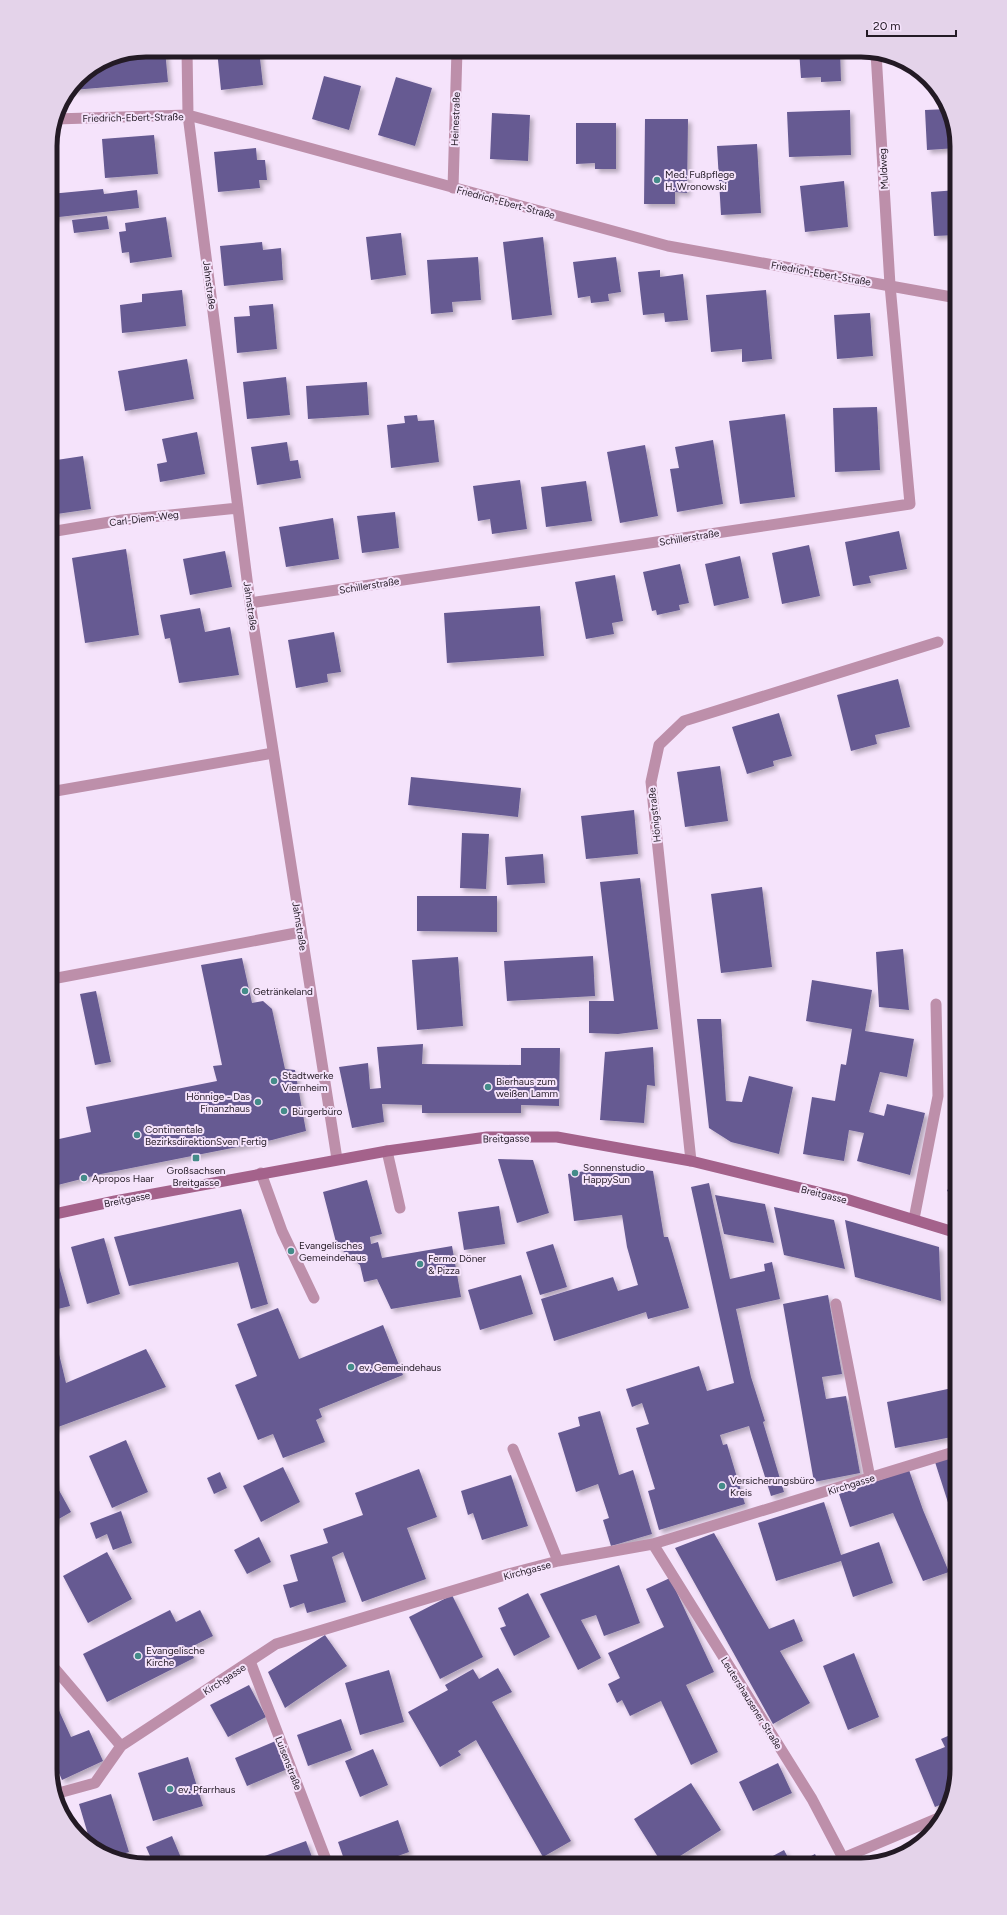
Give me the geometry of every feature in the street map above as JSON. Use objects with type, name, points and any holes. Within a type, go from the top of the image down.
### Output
[{"type":"main road","name":"Breitgasse","points":[[57,1214],[261,1173],[387,1151],[487,1137],[557,1137],[691,1161],[846,1199],[950,1231]]},
{"type":"street","name":"Jahnstraße","points":[[186,57],[188,115],[250,603],[336,1160]]},
{"type":"street","name":"Heinestraße","points":[[453,188],[457,57]]},
{"type":"street","name":"Muldweg","points":[[876,59],[890,285]]},
{"type":"street","name":"Friedrich-Ebert-Straße","points":[[62,119],[188,115],[668,246],[950,297]]},
{"type":"street","name":"Schillerstraße","points":[[250,603],[910,504],[890,285]]},
{"type":"street","name":"Carl-Diem-Weg","points":[[57,531],[122,520],[238,508]]},
{"type":"street","name":"Hönigstraße","points":[[691,1161],[651,782],[659,745],[684,721],[938,642]]},
{"type":"street","points":[[57,791],[273,753]]},
{"type":"street","points":[[57,978],[301,932]]},
{"type":"street","points":[[914,1219],[938,1096],[936,1004]]},
{"type":"street","points":[[387,1151],[400,1208]]},
{"type":"street","points":[[261,1173],[282,1231],[314,1298]]},
{"type":"street","points":[[836,1304],[870,1478]]},
{"type":"street","points":[[514,1449],[558,1561]]},
{"type":"street","name":"Kirchgasse","points":[[60,1793],[95,1783],[121,1746],[276,1644],[512,1573],[558,1561],[653,1544],[950,1453]]},
{"type":"street","name":"Leutershausener Straße","points":[[653,1544],[812,1800],[842,1858]]},
{"type":"street","name":"Luisenstraße","points":[[250,1661],[325,1858]]},
{"type":"street","points":[[57,1671],[121,1746]]},
{"type":"street","points":[[853,1858],[933,1821]]},
{"type":"building","points":[[146,57],[166,57],[168,82],[77,90],[87,79],[107,66],[123,60]]},
{"type":"building","points":[[218,57],[260,57],[263,85],[221,90]]},
{"type":"building","points":[[800,57],[840,57],[841,81],[821,82],[821,77],[801,78]]},
{"type":"building","points":[[324,76],[361,86],[349,130],[312,119]]},
{"type":"building","points":[[396,77],[432,88],[415,146],[378,135]]},
{"type":"building","points":[[942,109],[947,123],[950,148],[927,150],[925,110]]},
{"type":"building","points":[[850,110],[851,155],[789,157],[787,112]]},
{"type":"building","points":[[492,113],[530,115],[528,161],[490,159]]},
{"type":"building","points":[[645,119],[688,119],[687,193],[675,192],[675,204],[644,204]]},
{"type":"building","points":[[576,123],[616,123],[616,169],[595,169],[595,163],[576,164]]},
{"type":"building","points":[[154,135],[158,174],[105,178],[102,139]]},
{"type":"building","points":[[757,144],[761,213],[721,215],[717,146]]},
{"type":"building","points":[[256,148],[257,160],[265,160],[267,180],[259,180],[260,188],[218,192],[214,152]]},
{"type":"building","points":[[844,181],[848,227],[805,232],[800,186]]},
{"type":"building","points":[[103,189],[104,194],[137,190],[139,208],[57,217],[57,193]]},
{"type":"building","points":[[950,191],[950,235],[934,236],[931,192]]},
{"type":"building","points":[[107,216],[109,229],[74,233],[72,220]]},
{"type":"building","points":[[166,217],[172,257],[130,263],[129,252],[122,253],[119,232],[126,231],[125,223]]},
{"type":"building","points":[[401,233],[406,275],[371,280],[366,237]]},
{"type":"building","points":[[543,237],[552,315],[512,320],[503,242]]},
{"type":"building","points":[[262,242],[263,250],[281,248],[283,280],[224,286],[220,246]]},
{"type":"building","points":[[478,257],[481,300],[452,302],[453,312],[431,314],[427,260]]},
{"type":"building","points":[[616,257],[621,292],[608,294],[609,301],[591,303],[590,296],[578,298],[573,262]]},
{"type":"building","points":[[660,270],[660,277],[683,274],[688,320],[665,322],[664,313],[643,315],[638,272]]},
{"type":"building","points":[[182,290],[186,326],[122,333],[120,305],[142,302],[142,294]]},
{"type":"building","points":[[766,290],[772,359],[742,362],[742,349],[711,352],[706,295]]},
{"type":"building","points":[[273,304],[277,349],[237,353],[234,317],[250,316],[249,306]]},
{"type":"building","points":[[870,313],[873,356],[837,359],[834,315]]},
{"type":"building","points":[[187,359],[194,399],[125,411],[118,371]]},
{"type":"building","points":[[286,377],[290,415],[247,419],[243,382]]},
{"type":"building","points":[[367,382],[369,415],[308,419],[306,386]]},
{"type":"building","points":[[877,407],[880,470],[835,472],[833,408]]},
{"type":"building","points":[[785,414],[795,497],[740,504],[729,421]]},
{"type":"building","points":[[417,415],[418,421],[434,420],[439,462],[391,468],[387,425],[405,423],[404,416]]},
{"type":"building","points":[[197,432],[205,474],[160,482],[157,464],[167,462],[162,439]]},
{"type":"building","points":[[713,440],[723,504],[677,512],[670,469],[679,468],[675,447]]},
{"type":"building","points":[[287,442],[290,461],[298,460],[301,478],[257,485],[251,447]]},
{"type":"building","points":[[645,445],[658,516],[620,523],[607,452]]},
{"type":"building","points":[[83,456],[91,509],[57,514],[57,460]]},
{"type":"building","points":[[520,480],[527,529],[492,534],[490,519],[478,521],[473,486]]},
{"type":"building","points":[[586,481],[592,521],[546,527],[541,487]]},
{"type":"building","points":[[395,512],[399,548],[362,553],[357,516]]},
{"type":"building","points":[[333,518],[339,559],[286,567],[279,527]]},
{"type":"building","points":[[899,531],[907,569],[869,576],[871,583],[853,586],[845,542]]},
{"type":"building","points":[[809,545],[820,596],[782,604],[772,553]]},
{"type":"building","points":[[126,549],[139,635],[85,643],[72,558]]},
{"type":"building","points":[[225,551],[232,587],[190,595],[183,559]]},
{"type":"building","points":[[740,556],[749,598],[714,606],[705,564]]},
{"type":"building","points":[[680,564],[689,603],[679,605],[680,610],[657,615],[656,610],[652,611],[643,572]]},
{"type":"building","points":[[615,575],[623,621],[612,623],[614,634],[586,639],[575,582]]},
{"type":"building","points":[[540,606],[544,656],[447,663],[444,613]]},
{"type":"building","points":[[200,608],[205,632],[230,627],[239,675],[179,683],[170,638],[165,639],[160,615]]},
{"type":"building","points":[[334,632],[341,672],[327,674],[328,682],[296,688],[288,640]]},
{"type":"building","points":[[898,679],[910,727],[875,735],[877,744],[851,751],[837,695]]},
{"type":"building","points":[[779,713],[792,756],[773,761],[774,766],[747,774],[732,727]]},
{"type":"building","points":[[720,766],[728,821],[685,827],[677,772]]},
{"type":"building","points":[[411,777],[521,788],[518,817],[408,805]]},
{"type":"building","points":[[634,810],[638,854],[586,859],[581,816]]},
{"type":"building","points":[[462,833],[489,834],[486,889],[460,888]]},
{"type":"building","points":[[543,854],[545,883],[507,885],[505,857]]},
{"type":"building","points":[[640,878],[658,1029],[618,1034],[589,1033],[589,1001],[614,1001],[600,882]]},
{"type":"building","points":[[762,887],[772,967],[721,973],[711,894]]},
{"type":"building","points":[[417,896],[497,896],[497,932],[417,931]]},
{"type":"building","points":[[903,949],[909,1010],[879,1007],[876,952]]},
{"type":"building","points":[[593,956],[595,996],[507,1001],[504,961]]},
{"type":"building","points":[[458,957],[463,1026],[417,1030],[412,960]]},
{"type":"building","points":[[242,958],[252,1003],[263,1001],[272,1009],[285,1069],[295,1070],[306,1131],[272,1140],[101,1174],[57,1185],[57,1139],[91,1132],[86,1107],[217,1081],[213,1066],[222,1065],[201,965]]},
{"type":"building","points":[[812,980],[872,990],[865,1031],[914,1039],[907,1077],[880,1072],[869,1112],[884,1116],[887,1104],[925,1113],[910,1175],[857,1161],[864,1133],[849,1130],[844,1161],[803,1154],[812,1097],[835,1101],[841,1064],[846,1065],[852,1029],[806,1021]]},
{"type":"building","points":[[96,991],[111,1062],[95,1065],[80,994]]},
{"type":"building","points":[[697,1019],[721,1019],[726,1101],[742,1102],[749,1076],[793,1087],[779,1154],[731,1142],[709,1128]]},
{"type":"building","points":[[423,1044],[422,1064],[521,1065],[521,1048],[560,1048],[559,1106],[521,1105],[521,1113],[422,1113],[422,1105],[382,1104],[384,1122],[352,1128],[339,1067],[368,1063],[370,1089],[381,1088],[377,1047]]},
{"type":"building","points":[[653,1047],[655,1086],[647,1085],[644,1123],[600,1120],[605,1052]]},
{"type":"building","points":[[498,1159],[533,1160],[549,1213],[517,1223]]},
{"type":"building","points":[[613,1166],[653,1171],[664,1237],[668,1237],[689,1308],[648,1319],[646,1312],[554,1341],[541,1299],[613,1277],[618,1291],[638,1285],[627,1247],[622,1215],[574,1221],[568,1174]]},
{"type":"building","points":[[367,1180],[382,1234],[370,1237],[371,1244],[378,1242],[382,1258],[452,1246],[461,1297],[391,1309],[377,1279],[364,1282],[360,1265],[337,1246],[323,1192]]},
{"type":"building","points":[[709,1183],[730,1279],[765,1271],[764,1264],[772,1262],[780,1299],[736,1309],[751,1377],[765,1421],[763,1422],[784,1492],[771,1496],[749,1426],[720,1435],[723,1445],[727,1444],[745,1504],[659,1530],[648,1491],[655,1489],[636,1428],[649,1424],[642,1403],[632,1407],[626,1389],[699,1366],[707,1391],[734,1383],[691,1187]]},
{"type":"building","points":[[950,1185],[950,1192],[947,1191]]},
{"type":"building","points":[[715,1195],[765,1204],[774,1243],[724,1234]]},
{"type":"building","points":[[499,1206],[505,1244],[464,1250],[458,1212]]},
{"type":"building","points":[[774,1207],[834,1220],[845,1269],[784,1255]]},
{"type":"building","points":[[241,1209],[268,1304],[251,1309],[238,1262],[129,1286],[114,1237]]},
{"type":"building","points":[[845,1220],[939,1247],[941,1301],[855,1277]]},
{"type":"building","points":[[104,1238],[120,1294],[87,1304],[71,1247]]},
{"type":"building","points":[[553,1244],[567,1287],[540,1295],[526,1252]]},
{"type":"building","points":[[57,1260],[70,1306],[57,1309]]},
{"type":"building","points":[[521,1275],[533,1314],[480,1330],[468,1290]]},
{"type":"building","points":[[828,1295],[842,1374],[822,1377],[826,1399],[846,1396],[860,1473],[814,1482],[783,1304]]},
{"type":"building","points":[[278,1308],[299,1359],[383,1325],[403,1375],[319,1409],[322,1417],[316,1420],[325,1442],[283,1458],[273,1434],[258,1440],[235,1385],[257,1376],[237,1324]]},
{"type":"building","points":[[57,1346],[66,1383],[146,1349],[166,1387],[57,1427]]},
{"type":"building","points":[[950,1388],[950,1437],[895,1448],[887,1402]]},
{"type":"building","points":[[600,1411],[619,1475],[633,1470],[652,1534],[611,1546],[603,1520],[609,1518],[598,1484],[576,1492],[558,1433],[580,1426],[578,1417]]},
{"type":"building","points":[[126,1440],[148,1492],[112,1508],[89,1456]]},
{"type":"building","points":[[950,1457],[950,1509],[935,1462]]},
{"type":"building","points":[[283,1467],[300,1502],[261,1522],[243,1486]]},
{"type":"building","points":[[419,1469],[437,1517],[407,1528],[426,1579],[362,1602],[343,1552],[332,1557],[346,1602],[307,1613],[304,1603],[290,1608],[283,1585],[298,1581],[290,1555],[328,1543],[323,1529],[363,1515],[355,1493]]},
{"type":"building","points":[[909,1470],[923,1510],[949,1572],[923,1581],[893,1513],[850,1527],[839,1494]]},
{"type":"building","points":[[220,1472],[227,1488],[214,1494],[207,1478]]},
{"type":"building","points":[[511,1475],[528,1526],[482,1540],[473,1513],[468,1515],[461,1491]]},
{"type":"building","points":[[57,1487],[71,1512],[57,1520]]},
{"type":"building","points":[[824,1502],[841,1555],[879,1542],[893,1583],[853,1597],[841,1561],[776,1581],[758,1523]]},
{"type":"building","points":[[121,1511],[132,1543],[113,1550],[107,1534],[96,1539],[90,1523]]},
{"type":"building","points":[[714,1533],[769,1629],[794,1619],[803,1641],[780,1651],[810,1703],[773,1724],[675,1548]]},
{"type":"building","points":[[259,1537],[271,1562],[247,1574],[234,1550]]},
{"type":"building","points":[[107,1552],[132,1599],[88,1623],[63,1576]]},
{"type":"building","points":[[619,1565],[640,1623],[604,1636],[596,1615],[581,1620],[601,1658],[578,1670],[540,1594]]},
{"type":"building","points":[[670,1578],[714,1672],[686,1685],[718,1752],[691,1765],[661,1701],[630,1716],[622,1700],[617,1703],[608,1684],[620,1678],[608,1653],[664,1627],[646,1589]]},
{"type":"building","points":[[528,1593],[550,1637],[514,1656],[500,1628],[506,1626],[498,1608]]},
{"type":"building","points":[[452,1595],[483,1657],[440,1679],[409,1617]]},
{"type":"building","name":"Evangelische Kirche","points":[[170,1610],[176,1622],[200,1610],[213,1636],[189,1648],[194,1658],[107,1702],[83,1654]]},
{"type":"building","points":[[325,1635],[347,1666],[285,1708],[268,1672]]},
{"type":"building","points":[[854,1653],[879,1717],[848,1730],[823,1666]]},
{"type":"building","points":[[498,1668],[512,1692],[492,1702],[571,1841],[543,1857],[476,1740],[458,1751],[461,1755],[440,1767],[408,1712],[448,1690],[445,1685],[473,1669],[479,1679]]},
{"type":"building","points":[[389,1670],[404,1722],[360,1735],[345,1683]]},
{"type":"building","points":[[249,1685],[266,1717],[228,1737],[210,1705]]},
{"type":"building","points":[[57,1706],[71,1737],[89,1730],[103,1761],[62,1780],[57,1768]]},
{"type":"building","points":[[341,1719],[352,1750],[308,1766],[297,1735]]},
{"type":"building","points":[[950,1735],[950,1769],[947,1792],[942,1804],[935,1807],[915,1759],[945,1747],[941,1739]]},
{"type":"building","points":[[278,1740],[290,1768],[247,1786],[235,1758]]},
{"type":"building","points":[[373,1749],[388,1785],[360,1797],[345,1761]]},
{"type":"building","name":"ev. Pfarrhaus","points":[[188,1757],[203,1806],[153,1821],[138,1773]]},
{"type":"building","points":[[778,1763],[792,1793],[753,1811],[739,1782]]},
{"type":"building","points":[[691,1783],[721,1830],[677,1858],[659,1858],[634,1819]]},
{"type":"building","points":[[111,1794],[129,1852],[122,1854],[107,1849],[89,1837],[79,1804]]},
{"type":"building","points":[[398,1820],[409,1852],[392,1858],[344,1858],[338,1842]]},
{"type":"building","points":[[172,1836],[181,1858],[151,1858],[146,1847]]},
{"type":"building","points":[[306,1841],[312,1858],[262,1858]]},
{"type":"building","points":[[784,1850],[788,1858],[769,1858]]},
{"type":"building","points":[[815,1854],[817,1858],[807,1858]]},
{"type":"place","name":"Med. Fußpflege H. Wronowski","points":[[657,180]]},
{"type":"place","name":"Getränkeland","points":[[245,991]]},
{"type":"place","name":"Stadtwerke Viernheim","points":[[274,1081]]},
{"type":"place","name":"Bierhaus zum weißen Lamm","points":[[488,1087]]},
{"type":"place","name":"Hönnige - Das Finanzhaus","points":[[258,1102]]},
{"type":"place","name":"Bürgerbüro","points":[[284,1111]]},
{"type":"place","name":"Continentale BezirksdirektionSven Fertig","points":[[137,1135]]},
{"type":"place","name":"Großsachsen Breitgasse","points":[[196,1158]]},
{"type":"place","name":"Sonnenstudio HappySun","points":[[575,1173]]},
{"type":"place","name":"Apropos Haar","points":[[84,1178]]},
{"type":"place","name":"Evangelisches Gemeindehaus","points":[[291,1251]]},
{"type":"place","name":"Fermo Döner & Pizza","points":[[420,1264]]},
{"type":"place","name":"ev. Gemeindehaus","points":[[351,1367]]},
{"type":"place","name":"Versicherungsbüro Kreis","points":[[722,1486]]},
{"type":"place","name":"Evangelische Kirche","points":[[138,1656]]},
{"type":"place","name":"ev. Pfarrhaus","points":[[170,1789]]}]
